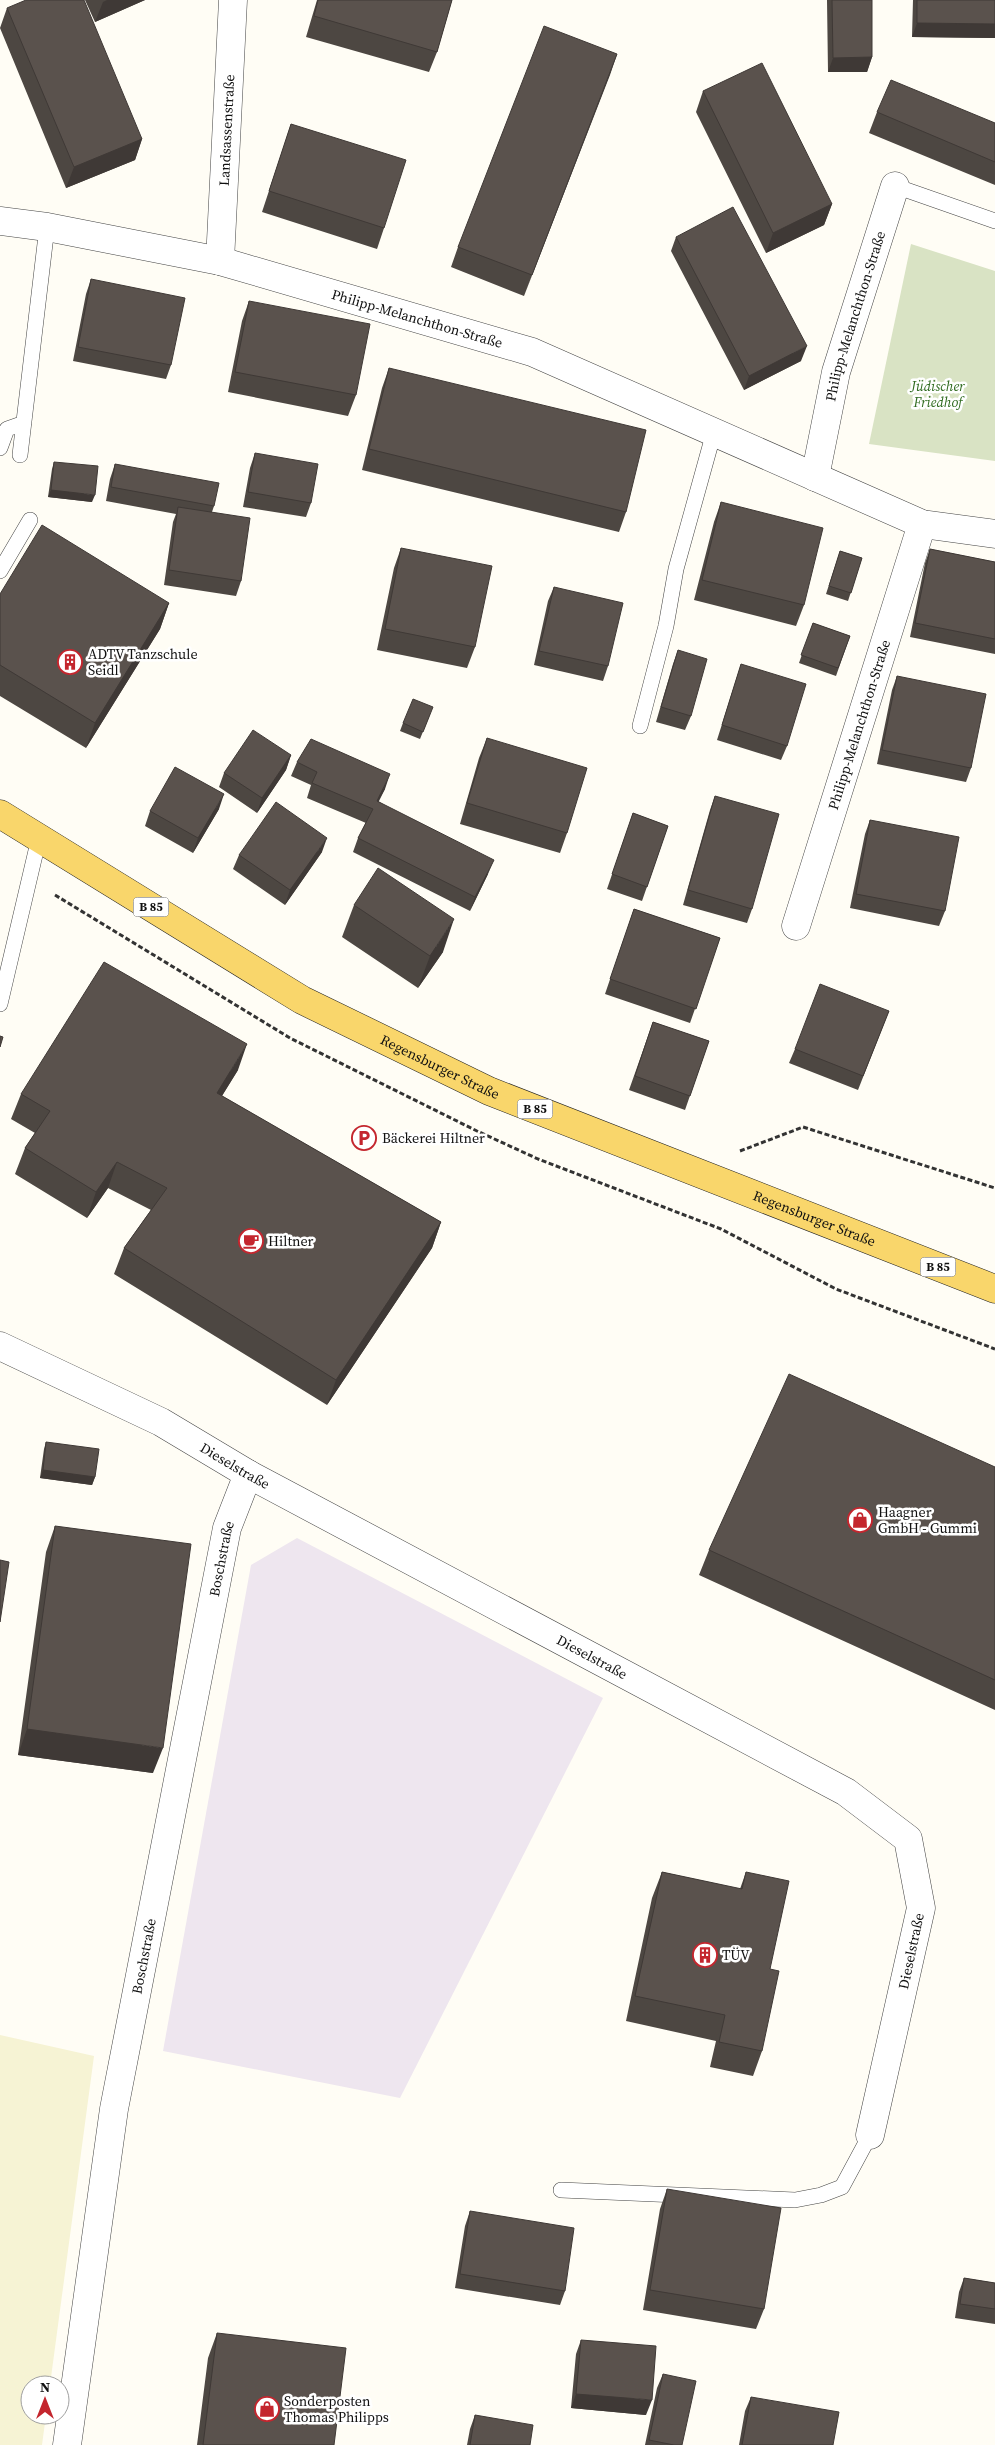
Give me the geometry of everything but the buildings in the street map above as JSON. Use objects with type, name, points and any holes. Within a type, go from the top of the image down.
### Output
[{"type":"main road","name":"Regensburger Straße","points":[[0,814],[302,1000],[489,1091],[995,1289]]},
{"type":"street","name":"Landsassenstraße","points":[[220,260],[233,0]]},
{"type":"street","name":"Philipp-Melanchthon-Straße","points":[[815,477],[836,372],[895,186]]},
{"type":"street","name":"Philipp-Melanchthon-Straße","points":[[0,222],[48,227],[220,260],[532,352],[922,524],[995,534]]},
{"type":"street","name":"Philipp-Melanchthon-Straße","points":[[796,926],[922,524]]},
{"type":"street","name":"Dieselstraße","points":[[0,1346],[160,1422],[248,1474],[846,1792],[908,1839],[921,1908],[870,2135]]},
{"type":"street","name":"Boschstraße","points":[[66,2445],[114,2109],[227,1528],[248,1474]]},
{"type":"lane","points":[[895,186],[995,221]]},
{"type":"lane","points":[[20,455],[48,227]]},
{"type":"lane","points":[[0,448],[7,429],[24,423]]},
{"type":"lane","points":[[640,726],[666,626],[676,569],[714,432]]},
{"type":"lane","points":[[0,571],[30,520]]},
{"type":"lane","points":[[0,1004],[39,838]]},
{"type":"lane","points":[[561,2190],[794,2200],[821,2195],[842,2187],[870,2135]]},
{"type":"path","points":[[734,1154],[804,1127],[995,1188]]},
{"type":"path","points":[[721,1229],[836,1289],[995,1349]]},
{"type":"shaded area","points":[[297,1538],[603,1698],[400,2098],[163,2051],[251,1565]]},
{"type":"shaded area","points":[[0,2035],[94,2056],[51,2375],[20,2375],[20,2425],[45,2425],[42,2445],[0,2445]]},
{"type":"green space","name":"Jüdischer Friedhof","points":[[911,244],[995,271],[995,461],[869,444]]},
{"type":"place","name":"ADTV Tanzschule Seidl","points":[[70,662]]},
{"type":"place","name":"Bäckerei Hiltner","points":[[364,1138]]},
{"type":"place","name":"Hiltner","points":[[251,1241]]},
{"type":"place","name":"Haagner GmbH - Gummi","points":[[860,1520]]},
{"type":"place","name":"TÜV","points":[[705,1955]]},
{"type":"place","name":"Sonderposten Thomas Philipps","points":[[267,2409]]}]
